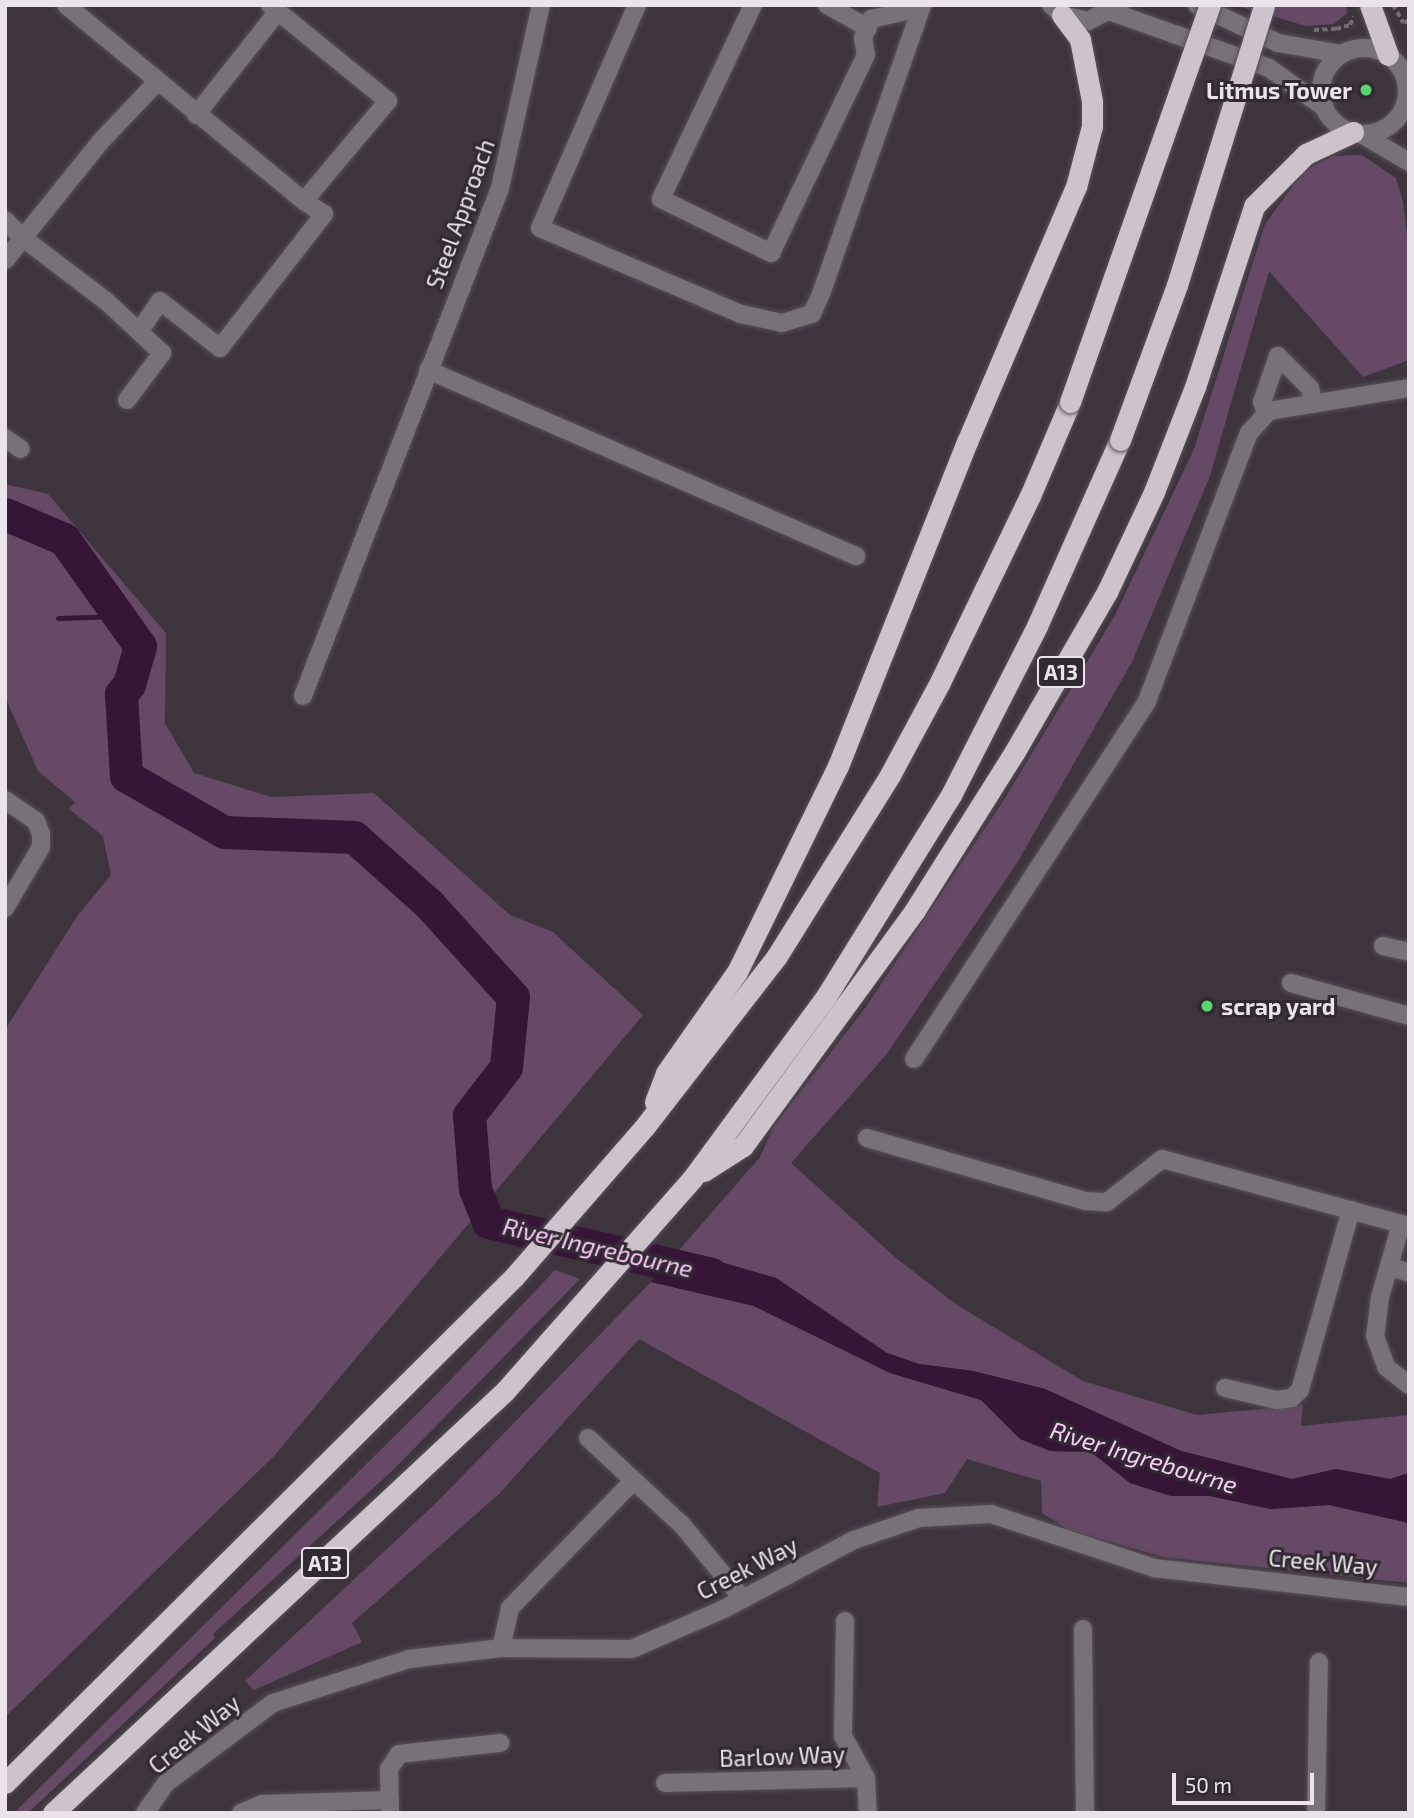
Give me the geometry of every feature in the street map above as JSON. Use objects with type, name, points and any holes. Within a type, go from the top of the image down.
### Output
[{"type":"highway","points":[[5,1783],[514,1277],[646,1125],[777,956],[890,775],[987,588],[1070,402],[1210,5]]},
{"type":"highway","name":"A13","points":[[54,1813],[421,1474],[587,1302],[692,1179],[827,995],[951,795],[1037,626],[1120,440],[1177,285],[1264,5]]},
{"type":"highway","points":[[1363,8],[1388,55]]},
{"type":"highway","points":[[646,1125],[666,1073],[737,972],[827,791],[1076,187],[1092,126],[1092,101],[1080,39],[1056,10]]},
{"type":"highway","name":"A13","points":[[692,1179],[743,1146],[915,910],[1021,741],[1107,592],[1154,492],[1195,387],[1254,206],[1306,154],[1356,133]]},
{"type":"street","points":[[66,5],[156,83],[324,214],[220,348],[160,301],[139,332]]},
{"type":"street","name":"Steel Approach","points":[[303,696],[402,433],[500,188],[541,5]]},
{"type":"street","points":[[637,5],[540,228],[741,314],[782,323],[812,314],[821,294],[921,6],[884,10],[871,19],[863,38],[866,55],[771,253],[661,199],[753,5]]},
{"type":"street","points":[[827,5],[868,27]]},
{"type":"street","points":[[1197,5],[1278,43],[1342,54],[1365,48],[1388,55],[1407,85],[1408,92],[1398,118],[1373,133],[1356,133]]},
{"type":"street","points":[[196,115],[274,8],[388,101],[304,201]]},
{"type":"street","points":[[1056,10],[1088,22],[1115,8],[1269,68],[1325,108],[1332,118],[1409,162]]},
{"type":"street","points":[[1325,108],[1326,72],[1342,54]]},
{"type":"street","points":[[5,260],[101,141],[156,83]]},
{"type":"street","points":[[5,220],[162,353],[127,400]]},
{"type":"street","points":[[1266,413],[1262,402],[1278,356],[1310,388],[1314,404]]},
{"type":"street","points":[[428,370],[856,556]]},
{"type":"street","points":[[914,1059],[1147,701],[1247,437],[1266,413],[1409,388]]},
{"type":"street","points":[[5,438],[21,449]]},
{"type":"street","points":[[5,800],[36,821],[41,834],[41,847],[5,908]]},
{"type":"street","points":[[1383,946],[1409,952]]},
{"type":"street","points":[[1291,983],[1409,1016]]},
{"type":"street","points":[[867,1138],[1085,1201],[1107,1202],[1162,1159],[1405,1225],[1389,1266],[1375,1336],[1386,1367],[1409,1385]]},
{"type":"street","points":[[1225,1388],[1277,1400],[1292,1398],[1300,1390],[1351,1210]]},
{"type":"street","points":[[1389,1266],[1409,1273]]},
{"type":"street","points":[[588,1438],[716,1561],[743,1599]]},
{"type":"street","points":[[501,1648],[510,1608],[633,1481]]},
{"type":"street","name":"Creek Way","points":[[145,1813],[166,1783],[273,1703],[409,1659],[501,1648],[632,1649],[743,1599],[854,1540],[919,1518],[991,1514],[1154,1568],[1409,1597]]},
{"type":"street","points":[[845,1621],[843,1736],[866,1778]]},
{"type":"street","points":[[1083,1629],[1085,1813]]},
{"type":"street","points":[[1316,1813],[1319,1662]]},
{"type":"street","points":[[241,1813],[262,1804],[390,1801],[389,1769],[399,1754],[500,1743]]},
{"type":"street","name":"Barlow Way","points":[[665,1783],[866,1778],[867,1813]]},
{"type":"path","points":[[1393,5],[1404,23],[1409,20]]},
{"type":"path","points":[[1303,29],[1336,29],[1350,24],[1363,8]]},
{"type":"shaded area","points":[[1234,5],[1346,5],[1347,13],[1334,24],[1306,26]]},
{"type":"shaded area","points":[[1362,155],[1396,178],[1403,202],[1409,251],[1409,360],[1363,377],[1269,271],[1210,476],[1132,662],[1017,863],[886,1055],[791,1163],[896,1258],[957,1305],[1083,1381],[1197,1415],[1303,1405],[1301,1426],[1409,1415],[1409,1473],[1390,1479],[1336,1469],[1292,1479],[1181,1451],[1045,1389],[973,1371],[919,1364],[887,1353],[776,1278],[679,1250],[760,1157],[774,1126],[865,1008],[1005,798],[1114,617],[1194,449],[1265,224],[1304,171],[1333,156]]},
{"type":"shaded area","points":[[5,484],[48,494],[166,633],[165,723],[194,773],[271,797],[374,793],[510,915],[553,932],[643,1015],[275,1455],[5,1717],[5,1030],[78,915],[111,875],[103,836],[69,809],[75,802],[38,771],[5,697]]},
{"type":"shaded area","points":[[555,1270],[580,1279],[392,1471],[213,1634],[215,1638],[28,1813],[14,1813],[438,1393]]},
{"type":"shaded area","points":[[651,1282],[754,1306],[890,1373],[981,1400],[1020,1439],[1051,1451],[1091,1452],[1130,1483],[1171,1496],[1210,1496],[1270,1509],[1329,1505],[1409,1523],[1409,1583],[1163,1557],[1067,1529],[1042,1513],[1041,1481],[967,1459],[945,1493],[877,1507],[880,1473],[639,1339],[499,1494],[352,1623],[362,1642],[254,1690],[245,1681],[435,1504]]},
{"type":"water","points":[[679,1250],[776,1278],[887,1353],[919,1364],[973,1371],[1045,1389],[1181,1451],[1292,1479],[1336,1469],[1390,1479],[1409,1473],[1409,1523],[1329,1505],[1270,1509],[1210,1496],[1171,1496],[1130,1483],[1091,1452],[1050,1451],[1020,1439],[981,1400],[890,1373],[754,1306],[651,1282]]},
{"type":"waterway","name":"River Ingrebourne","points":[[5,514],[64,539],[140,646],[129,684],[121,694],[126,776],[224,832],[354,837],[429,904],[513,997],[506,1067],[469,1115],[475,1189],[488,1222],[711,1274]]},
{"type":"waterway","points":[[58,618],[118,616]]},
{"type":"place","name":"Litmus Tower","points":[[1366,90]]},
{"type":"place","name":"scrap yard","points":[[1207,1006]]}]
